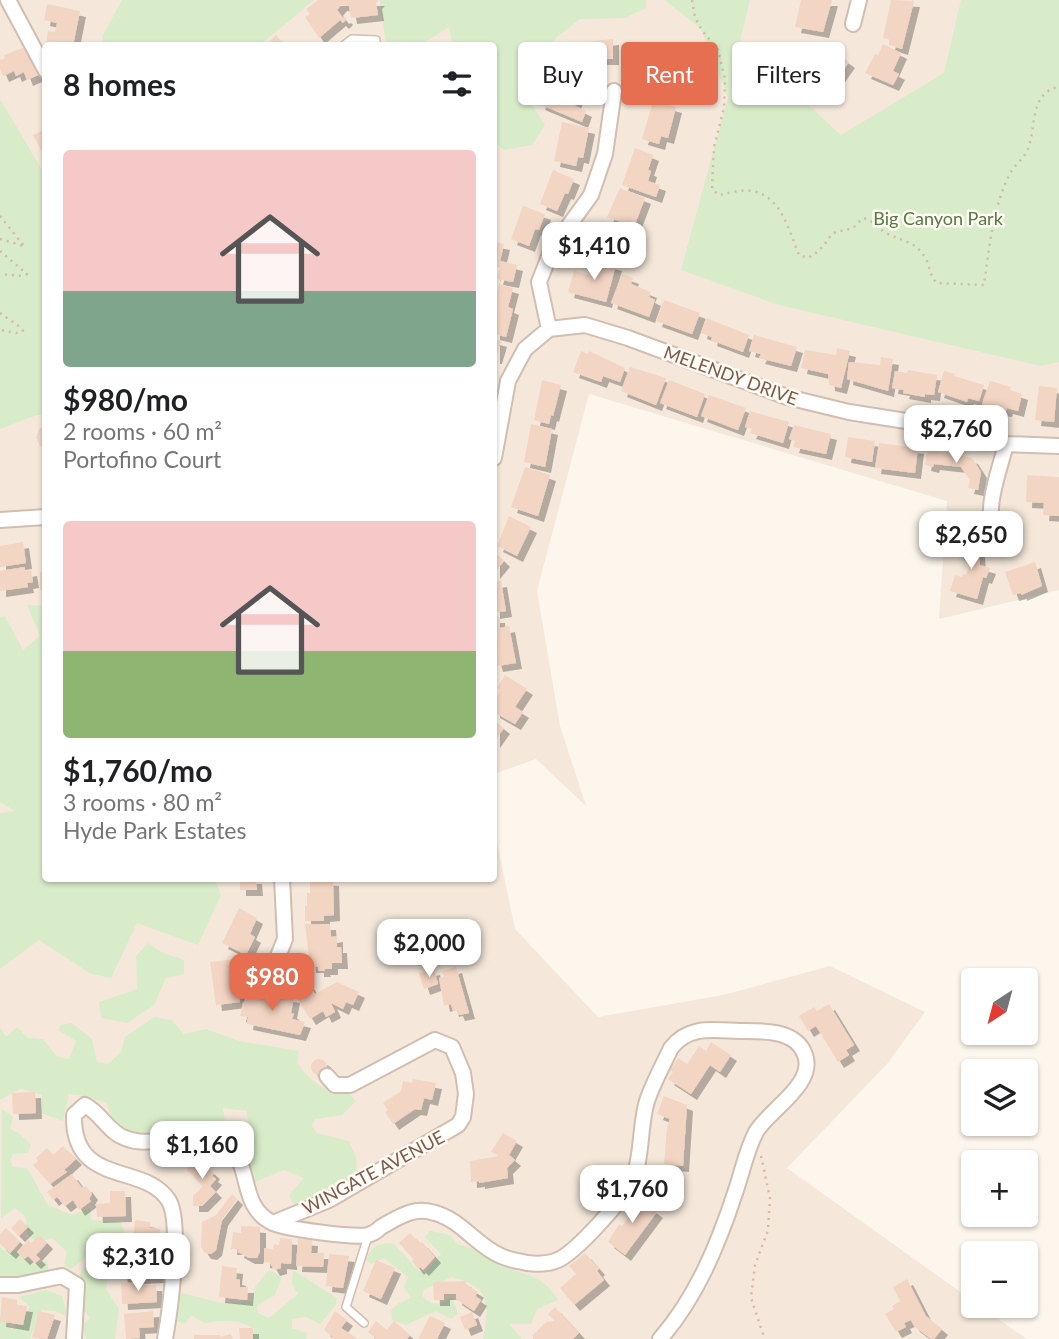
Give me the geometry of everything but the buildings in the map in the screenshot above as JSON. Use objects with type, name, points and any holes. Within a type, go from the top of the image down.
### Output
[{"type":"street","points":[[8,0],[42,64]]},
{"type":"street","points":[[853,24],[859,0]]},
{"type":"street","points":[[497,442],[508,381],[525,349],[549,329],[539,282],[552,249],[591,195],[605,153],[614,91]]},
{"type":"street","name":"MELENDY DRIVE","points":[[549,329],[585,325],[628,338],[787,397],[849,412],[950,428],[1006,444],[1059,446]]},
{"type":"street","points":[[998,545],[992,534],[990,507],[1006,444]]},
{"type":"street","points":[[0,520],[42,517]]},
{"type":"street","points":[[276,961],[285,939],[282,882]]},
{"type":"street","points":[[165,1339],[175,1238],[170,1203],[160,1191],[103,1168],[87,1157],[77,1139],[74,1125],[74,1115],[85,1105],[96,1111],[110,1129],[124,1138],[140,1142],[206,1133],[226,1143],[236,1153],[244,1173],[247,1192],[259,1213],[273,1223],[303,1230],[368,1235],[410,1211],[418,1210],[436,1213],[454,1223],[500,1256],[536,1264],[557,1261],[587,1237],[633,1179],[647,1100],[676,1041],[683,1035],[700,1029],[777,1033],[794,1040],[805,1053],[803,1078],[769,1114],[756,1133],[724,1225],[701,1277],[680,1313],[660,1339]]},
{"type":"street","name":"WINGATE AVENUE","points":[[273,1223],[329,1200],[418,1146],[449,1132],[463,1117],[466,1094],[463,1073],[452,1047],[444,1042],[435,1040],[350,1085],[335,1085],[327,1076]]},
{"type":"street","points":[[0,1285],[18,1285],[62,1276],[77,1285],[74,1339]]},
{"type":"lane","points":[[348,42],[352,38],[376,42]]},
{"type":"lane","points":[[364,1323],[346,1307],[368,1235]]},
{"type":"path","points":[[692,0],[695,17],[701,29],[718,50],[725,79],[725,104],[715,137],[712,189],[719,195],[741,190],[765,195],[783,215],[799,255],[807,258],[819,251],[833,233],[853,228],[863,218],[870,219],[886,233],[915,244],[937,284],[984,285],[993,224],[1010,174],[1026,152],[1039,98],[1046,90],[1059,87]]},
{"type":"path","points":[[0,216],[24,246],[0,239]]},
{"type":"path","points":[[0,251],[27,274],[0,274]]},
{"type":"path","points":[[0,313],[23,331],[16,333],[0,330]]},
{"type":"path","points":[[761,1155],[770,1198],[768,1230],[755,1265],[751,1298],[763,1334],[762,1339]]},
{"type":"shaded area","points":[[0,0],[1059,0],[1059,590],[939,619],[947,501],[589,394],[537,591],[560,726],[586,806],[536,759],[497,773],[497,42],[42,42],[42,882],[497,882],[497,842],[515,929],[598,1017],[723,995],[830,966],[925,1012],[888,1063],[787,1168],[961,1292],[961,1318],[997,1318],[1027,1339],[0,1339]]},
{"type":"green space","points":[[122,0],[314,0],[264,42],[103,42],[103,35]]},
{"type":"green space","points":[[380,0],[646,0],[646,8],[625,18],[580,19],[553,42],[518,42],[518,105],[532,105],[545,125],[532,145],[504,150],[497,144],[497,42],[452,42],[449,27],[425,42],[386,42]]},
{"type":"green space","name":"Big Canyon Park","points":[[665,0],[750,0],[740,42],[732,42],[732,105],[808,105],[841,135],[944,73],[961,0],[1059,0],[1059,362],[1041,366],[779,305],[681,270],[728,97],[718,72],[718,42],[706,42],[701,29]]},
{"type":"green space","points":[[0,99],[42,170],[42,415],[0,429]]},
{"type":"green space","points":[[27,605],[42,606],[42,882],[216,882],[221,895],[198,945],[137,923],[111,978],[91,974],[39,940],[0,969],[0,813],[15,811],[0,802],[0,617],[5,616],[23,650],[40,636]]},
{"type":"green space","points":[[148,943],[161,952],[184,960],[184,974],[166,978],[154,1005],[127,1023],[101,1018],[99,1002],[137,989],[136,956]]},
{"type":"green space","points":[[154,1017],[172,1020],[184,1034],[206,1029],[239,1041],[299,1051],[297,1063],[308,1076],[333,1091],[350,1094],[356,1101],[342,1115],[315,1119],[312,1126],[317,1133],[349,1141],[356,1157],[357,1176],[328,1191],[293,1204],[289,1195],[304,1178],[284,1170],[253,1183],[248,1168],[249,1160],[236,1143],[248,1134],[247,1111],[223,1108],[226,1129],[140,1134],[131,1133],[116,1124],[107,1103],[86,1096],[69,1094],[63,1121],[41,1113],[42,1095],[20,1089],[0,1100],[0,1027],[6,1037],[17,1027],[28,1038],[43,1039],[56,1056],[69,1059],[76,1041],[59,1031],[60,1025],[72,1023],[92,1039],[97,1062],[108,1064],[121,1052],[125,1037]]},
{"type":"green space","points":[[2,1109],[13,1117],[10,1129],[19,1133],[31,1145],[28,1153],[13,1154],[10,1160],[13,1167],[27,1168],[48,1205],[72,1215],[90,1208],[91,1220],[121,1222],[126,1239],[118,1249],[98,1248],[71,1269],[64,1264],[67,1252],[52,1238],[37,1243],[28,1235],[25,1216],[15,1208],[1,1218]]},
{"type":"green space","points":[[430,1231],[451,1235],[457,1244],[473,1249],[507,1268],[538,1279],[558,1300],[537,1309],[531,1324],[509,1324],[522,1339],[483,1339],[486,1316],[484,1298],[473,1286],[451,1277],[424,1289],[422,1296],[437,1304],[452,1297],[458,1314],[451,1319],[436,1311],[406,1325],[392,1320],[391,1310],[411,1298],[404,1287],[408,1277],[384,1258],[371,1264],[366,1260],[376,1246],[394,1244],[419,1271],[425,1272],[441,1254],[425,1237]]},
{"type":"green space","points":[[0,1247],[2,1250],[15,1251],[35,1265],[47,1260],[49,1273],[12,1280],[0,1279]]},
{"type":"green space","points":[[92,1263],[103,1270],[107,1278],[106,1289],[119,1309],[115,1339],[86,1339],[82,1325],[90,1318],[81,1307],[83,1290],[80,1274],[86,1265]]},
{"type":"green space","points":[[269,1270],[282,1277],[275,1295],[257,1305],[258,1313],[269,1318],[298,1294],[292,1284],[293,1270],[337,1298],[336,1305],[320,1324],[306,1317],[292,1319],[292,1328],[307,1333],[306,1339],[246,1339],[255,1329],[236,1321],[204,1323],[191,1315],[185,1324],[176,1321],[176,1302],[182,1293],[222,1303],[252,1301],[255,1287]]},
{"type":"green space","points":[[46,1290],[62,1296],[68,1317],[55,1311],[41,1310],[30,1338],[32,1339],[0,1339],[0,1315],[12,1330],[30,1307],[19,1297]]}]
